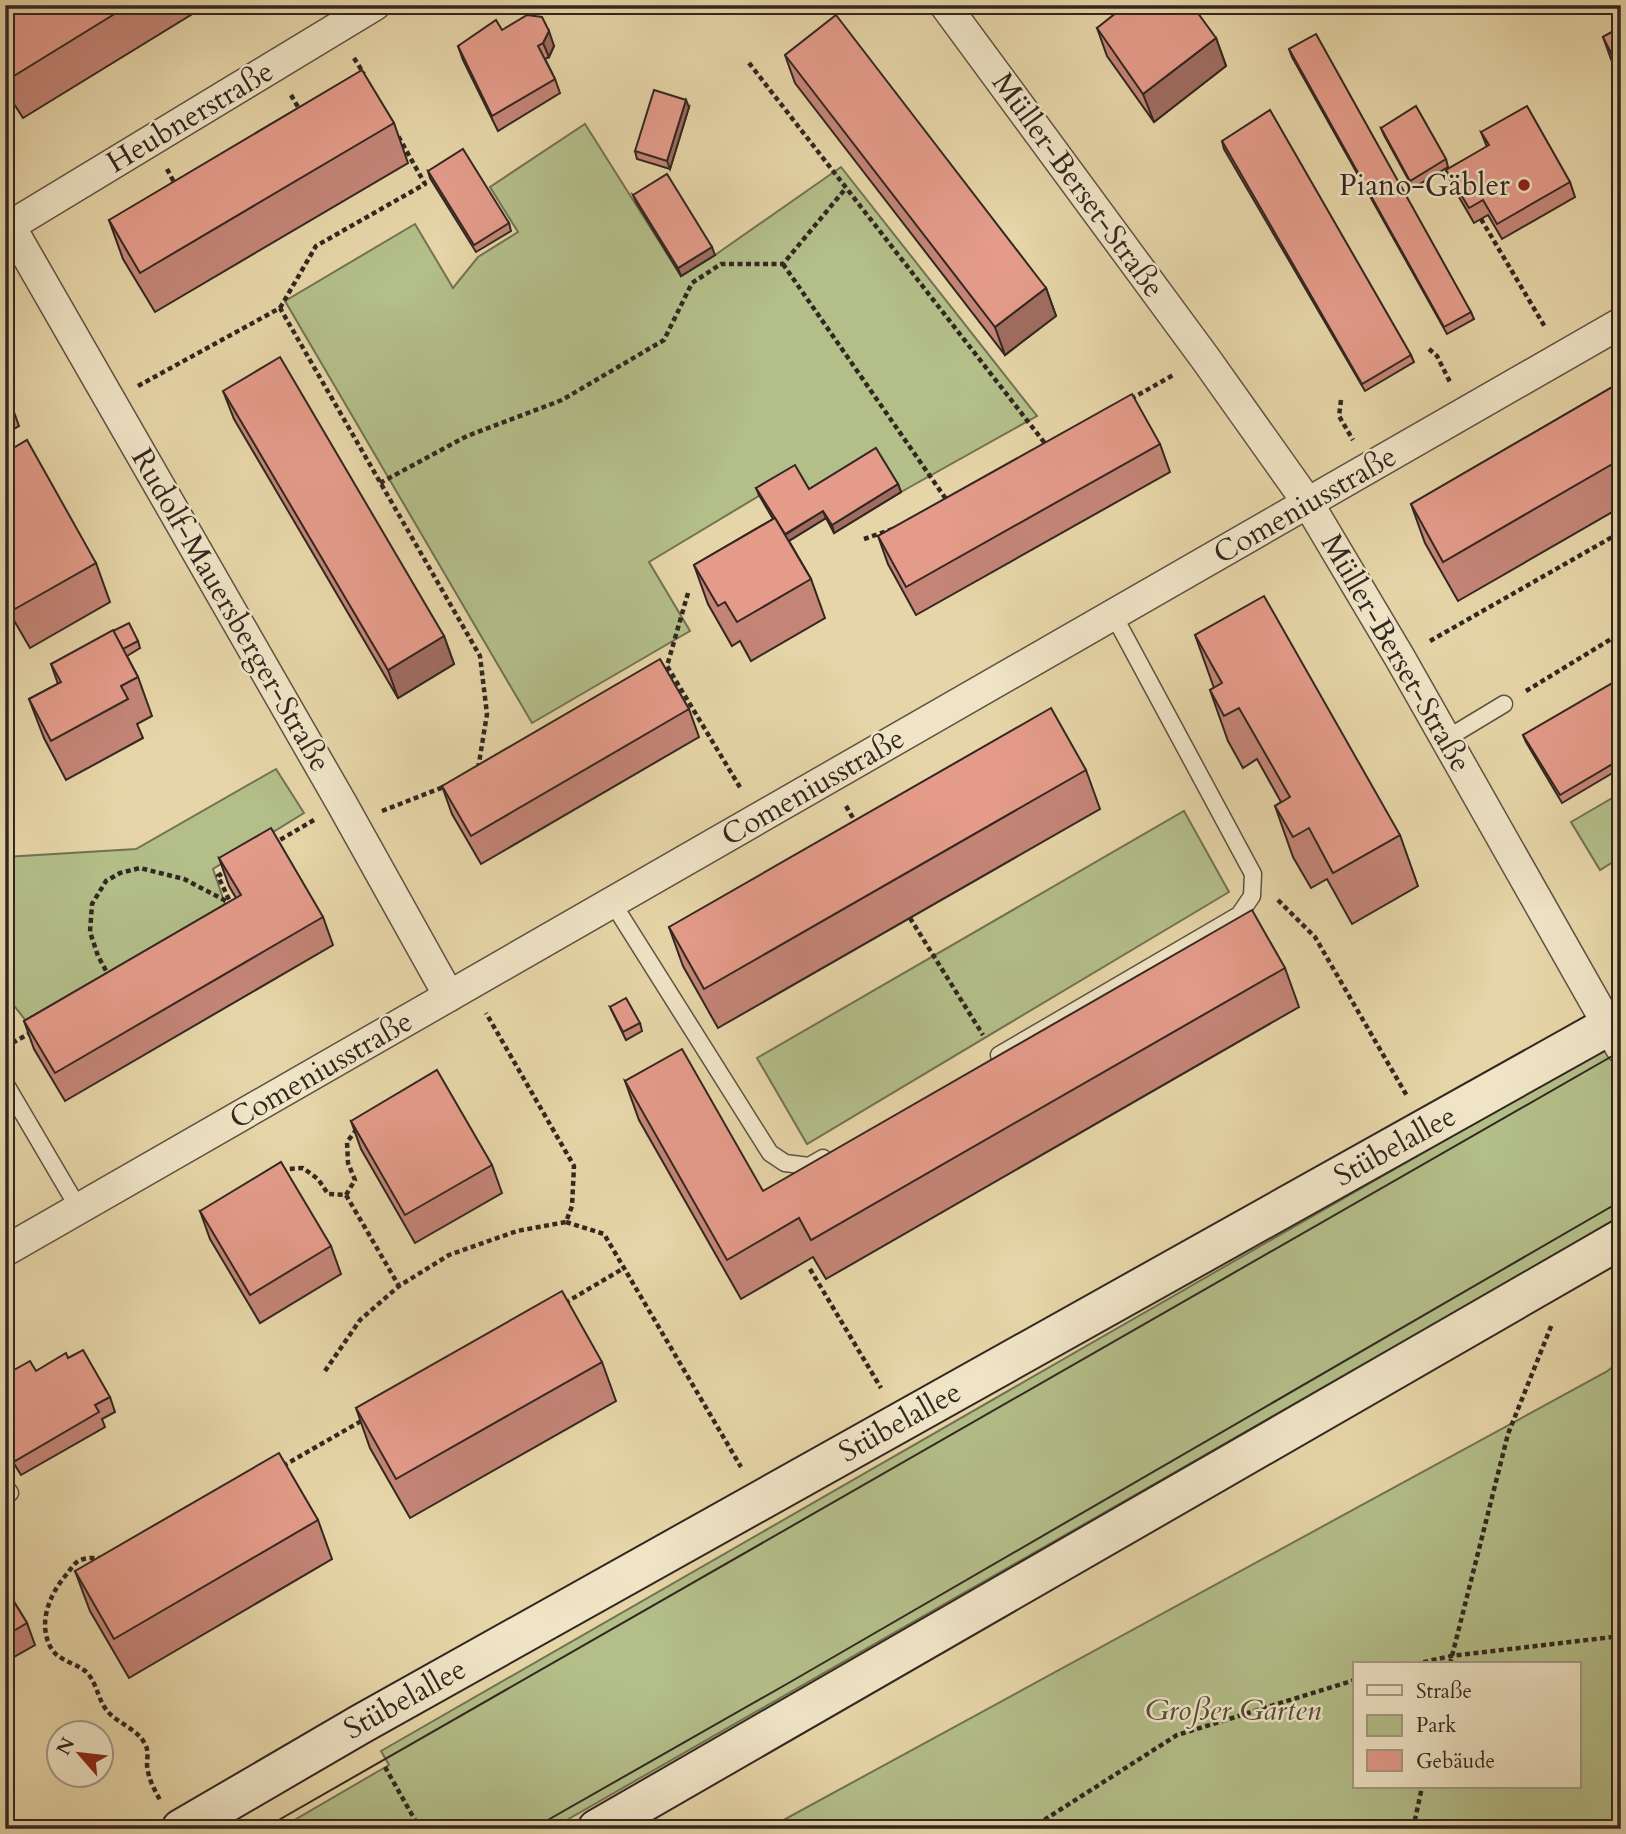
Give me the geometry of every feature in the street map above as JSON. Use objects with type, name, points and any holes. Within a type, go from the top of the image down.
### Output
[{"type":"main road","name":"Stübelallee","points":[[171,1815],[360,1724],[1617,1031]]},
{"type":"main road","points":[[597,1829],[1621,1239]]},
{"type":"street","name":"Heubnerstraße","points":[[8,225],[375,5]]},
{"type":"street","name":"Müller-Berset-Straße","points":[[946,5],[1308,503],[1617,1031]]},
{"type":"street","name":"Rudolf-Mauersberger-Straße","points":[[8,225],[347,814],[459,990]]},
{"type":"street","name":"Comeniusstraße","points":[[5,1251],[1621,323]]},
{"type":"lane","points":[[991,1060],[1240,915],[1252,896],[1253,874],[1113,614]]},
{"type":"lane","points":[[1446,739],[1504,704]]},
{"type":"lane","points":[[612,902],[770,1153],[785,1163],[809,1166],[832,1153]]},
{"type":"lane","points":[[5,1083],[79,1209]]},
{"type":"path","points":[[336,30],[370,84]]},
{"type":"path","points":[[748,63],[1047,446],[1036,452]]},
{"type":"path","points":[[274,66],[306,121]]},
{"type":"path","points":[[113,406],[144,382],[280,308],[316,246],[425,184],[394,129]]},
{"type":"path","points":[[150,141],[181,195]]},
{"type":"path","points":[[783,264],[846,188]]},
{"type":"path","points":[[1481,219],[1531,302]]},
{"type":"path","points":[[380,483],[467,436],[562,400],[664,340],[692,283],[721,264],[783,264]]},
{"type":"path","points":[[783,264],[948,502]]},
{"type":"path","points":[[280,308],[480,656],[487,713],[477,774],[489,767]]},
{"type":"path","points":[[1429,349],[1437,356]]},
{"type":"path","points":[[1120,405],[1205,358]]},
{"type":"path","points":[[1339,416],[1341,400]]},
{"type":"path","points":[[938,507],[959,495]]},
{"type":"path","points":[[864,539],[897,528]]},
{"type":"path","points":[[1400,658],[1621,532]]},
{"type":"path","points":[[688,593],[667,666],[759,818]]},
{"type":"path","points":[[1504,704],[1621,634]]},
{"type":"path","points":[[830,778],[862,834]]},
{"type":"path","points":[[263,849],[347,814],[399,804],[451,784]]},
{"type":"path","points":[[116,989],[97,956],[90,932],[92,904],[106,881],[120,873],[140,868],[184,879],[231,904]]},
{"type":"path","points":[[230,869],[218,876],[234,911]]},
{"type":"path","points":[[1253,874],[1315,937],[1407,1096]]},
{"type":"path","points":[[910,918],[991,1060]]},
{"type":"path","points":[[459,990],[574,1167],[572,1206],[566,1222]]},
{"type":"path","points":[[5,1046],[42,1027]]},
{"type":"path","points":[[346,1195],[355,1180],[348,1163],[347,1142],[357,1129],[367,1123]]},
{"type":"path","points":[[278,1175],[288,1169],[303,1168],[317,1179],[328,1194],[346,1195]]},
{"type":"path","points":[[346,1195],[399,1286]]},
{"type":"path","points":[[325,1371],[360,1320],[399,1286],[449,1255],[517,1231],[566,1222],[604,1234],[746,1476]]},
{"type":"path","points":[[553,1309],[624,1268]]},
{"type":"path","points":[[810,1269],[885,1395]]},
{"type":"path","points":[[1450,1662],[1508,1434],[1554,1319]]},
{"type":"path","points":[[282,1467],[364,1419]]},
{"type":"path","points":[[110,1558],[90,1557],[78,1561],[58,1584],[47,1611],[47,1636],[52,1649],[90,1676],[97,1695],[109,1712],[136,1733],[145,1744],[152,1785],[171,1815]]},
{"type":"path","points":[[1424,1662],[1451,1656],[1621,1636]]},
{"type":"path","points":[[1030,1829],[1177,1735],[1353,1681]]},
{"type":"path","points":[[384,1767],[420,1829]]},
{"type":"path","points":[[1413,1829],[1422,1788]]},
{"type":"green space","points":[[585,124],[681,276],[841,167],[1037,416],[901,492],[879,456],[812,497],[797,473],[649,562],[690,631],[532,723],[285,301],[415,224],[453,288],[478,257],[518,232],[490,187]]},
{"type":"green space","points":[[276,769],[304,813],[213,869],[225,904],[26,1021],[5,994],[5,857],[136,849]]},
{"type":"green space","points":[[1621,793],[1621,857],[1600,870],[1571,822]]},
{"type":"green space","points":[[1184,811],[1229,892],[807,1144],[757,1058]]},
{"type":"green space","points":[[1621,1039],[1621,1217],[551,1829],[279,1829],[389,1765],[381,1751]]},
{"type":"green space","name":"Großer Garten","points":[[1618,1363],[1621,1367],[1621,1829],[767,1829],[1606,1372]]},
{"type":"building","points":[[5,5],[129,5],[9,79],[5,74]]},
{"type":"building","points":[[1126,5],[1192,5],[1216,38],[1143,94],[1097,28]]},
{"type":"building","points":[[527,15],[542,17],[549,31],[543,43],[538,46],[555,79],[492,116],[458,46],[496,20],[502,30]]},
{"type":"building","points":[[836,15],[1046,288],[995,327],[785,55]]},
{"type":"building","points":[[1621,27],[1621,73],[1603,37]]},
{"type":"building","points":[[1316,34],[1471,312],[1444,327],[1289,49]]},
{"type":"building","points":[[362,70],[394,123],[140,273],[109,220]]},
{"type":"building","points":[[654,90],[686,100],[667,161],[635,151]]},
{"type":"building","points":[[1416,106],[1446,159],[1410,181],[1381,128]]},
{"type":"building","points":[[1527,106],[1570,182],[1497,224],[1483,200],[1469,208],[1446,170],[1489,145],[1481,132]]},
{"type":"building","points":[[1270,110],[1411,355],[1362,384],[1222,141]]},
{"type":"building","points":[[463,149],[509,223],[474,245],[428,171]]},
{"type":"building","points":[[667,174],[712,247],[678,268],[633,195]]},
{"type":"building","points":[[280,357],[444,636],[388,670],[223,391]]},
{"type":"building","points":[[1621,382],[1621,459],[1443,562],[1411,504]]},
{"type":"building","points":[[1132,394],[1160,444],[906,587],[878,536]]},
{"type":"building","points":[[27,440],[96,563],[15,609],[5,591],[5,453]]},
{"type":"building","points":[[876,448],[898,484],[832,525],[823,511],[785,534],[756,488],[795,465],[809,489]]},
{"type":"building","points":[[775,518],[811,579],[737,622],[725,602],[718,606],[694,565]]},
{"type":"building","points":[[1264,596],[1400,835],[1333,873],[1309,828],[1293,837],[1275,806],[1290,797],[1239,708],[1224,716],[1210,690],[1222,683],[1195,635]]},
{"type":"building","points":[[129,623],[138,641],[123,649],[113,631]]},
{"type":"building","points":[[113,630],[138,677],[121,686],[128,699],[51,741],[29,699],[61,682],[51,664]]},
{"type":"building","points":[[660,659],[689,709],[471,836],[442,786]]},
{"type":"building","points":[[1616,681],[1621,690],[1621,759],[1560,795],[1523,735]]},
{"type":"building","points":[[1051,708],[1086,770],[704,989],[669,927]]},
{"type":"building","points":[[271,828],[323,917],[55,1073],[24,1021],[241,895],[219,858]]},
{"type":"building","points":[[1252,910],[1285,968],[811,1240],[799,1218],[727,1260],[625,1081],[682,1049],[763,1191]]},
{"type":"building","points":[[626,998],[640,1023],[623,1032],[610,1007]]},
{"type":"building","points":[[437,1070],[492,1165],[405,1215],[351,1121]]},
{"type":"building","points":[[281,1162],[331,1246],[250,1295],[200,1211]]},
{"type":"building","points":[[562,1291],[602,1362],[396,1479],[356,1408]]},
{"type":"building","points":[[83,1350],[110,1397],[95,1405],[99,1412],[15,1461],[5,1443],[5,1375],[30,1361],[36,1371],[66,1353],[68,1358]]},
{"type":"building","points":[[279,1453],[318,1520],[114,1639],[75,1571]]},
{"type":"building","points":[[5,1587],[27,1623],[5,1636]]},
{"type":"tram line","points":[[263,1829],[1621,1051]]},
{"type":"tram line","points":[[532,1829],[1621,1201]]},
{"type":"place","name":"Piano-Gäbler","points":[[1524,185]]}]
